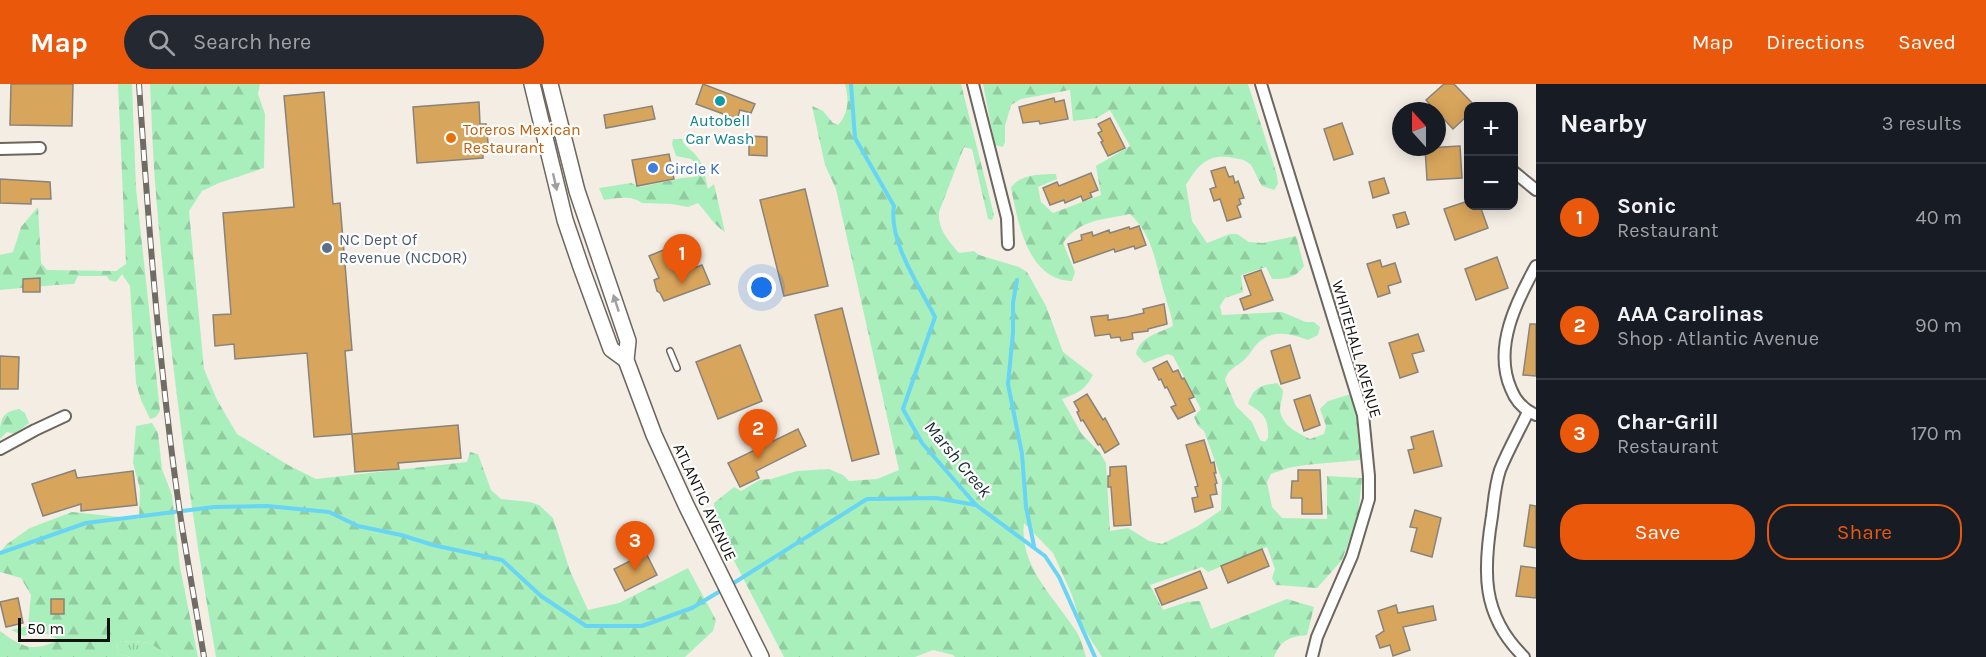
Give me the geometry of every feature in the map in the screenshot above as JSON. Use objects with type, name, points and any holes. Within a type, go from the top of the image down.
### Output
[{"type":"main road","name":"ATLANTIC AVENUE","points":[[532,84],[556,188],[574,248],[611,349],[626,360]]},
{"type":"main road","name":"ATLANTIC AVENUE","points":[[550,84],[577,191],[628,341],[626,360],[654,435],[674,480],[761,657]]},
{"type":"street","points":[[973,84],[1007,218],[1008,244]]},
{"type":"street","name":"WHITEHALL AVENUE","points":[[1261,84],[1363,415],[1369,476],[1369,499],[1352,556],[1317,637],[1312,657]]},
{"type":"street","points":[[0,149],[40,148]]},
{"type":"street","points":[[1518,175],[1536,190]]},
{"type":"street","points":[[1524,657],[1502,632],[1493,615],[1487,572],[1489,532],[1500,471],[1532,413],[1521,406],[1510,388],[1506,377],[1504,349],[1510,323],[1536,266]]},
{"type":"street","points":[[0,449],[35,429],[65,416]]},
{"type":"lane","points":[[670,351],[677,368]]},
{"type":"green space","points":[[118,84],[132,84],[136,188],[160,411],[156,417],[150,419],[136,383],[130,286],[122,274],[116,282],[109,280],[107,276],[78,276],[74,284],[0,290],[0,255],[13,252],[21,227],[38,207],[41,263],[47,270],[116,271],[126,264]]},
{"type":"green space","points":[[150,84],[260,84],[258,94],[265,114],[264,168],[202,191],[189,211],[204,369],[217,400],[237,434],[316,479],[467,462],[470,452],[478,454],[491,490],[501,499],[539,505],[553,518],[570,571],[588,610],[619,603],[688,568],[716,620],[713,631],[685,657],[216,657],[189,489],[162,264]]},
{"type":"green space","points":[[845,84],[961,84],[994,215],[992,220],[988,219],[972,149],[964,147],[939,212],[942,229],[959,253],[974,251],[979,255],[1019,267],[1027,272],[1046,306],[1063,352],[1093,375],[1080,391],[1062,399],[1081,433],[1106,463],[1110,531],[1128,528],[1149,541],[1162,544],[1198,526],[1221,510],[1222,480],[1204,431],[1198,426],[1194,417],[1201,409],[1173,356],[1168,354],[1144,363],[1136,354],[1141,343],[1173,326],[1150,243],[1130,214],[1101,219],[1085,225],[1077,229],[1063,243],[1075,272],[1072,281],[1057,278],[1044,271],[1027,246],[1011,188],[1025,177],[1056,174],[1057,179],[1038,187],[1041,202],[1053,213],[1101,195],[1096,166],[1130,146],[1110,110],[1097,118],[1073,121],[1070,90],[1021,99],[1011,105],[1005,126],[1003,147],[995,145],[983,84],[1248,84],[1278,184],[1274,190],[1262,186],[1251,165],[1243,160],[1225,157],[1211,159],[1195,171],[1186,185],[1192,221],[1207,243],[1230,234],[1237,234],[1249,242],[1263,243],[1296,236],[1304,266],[1301,270],[1282,279],[1272,279],[1266,267],[1241,275],[1243,292],[1225,298],[1220,306],[1222,315],[1282,312],[1306,322],[1314,322],[1320,327],[1318,335],[1308,340],[1282,334],[1270,335],[1257,344],[1244,360],[1231,370],[1225,380],[1236,406],[1252,422],[1260,440],[1265,442],[1268,438],[1266,421],[1258,410],[1248,404],[1259,388],[1277,383],[1283,390],[1281,416],[1291,428],[1310,439],[1324,434],[1326,426],[1320,409],[1328,401],[1351,394],[1361,430],[1360,460],[1288,468],[1271,474],[1267,482],[1272,507],[1282,518],[1327,519],[1327,476],[1362,478],[1358,517],[1342,560],[1317,588],[1276,585],[1272,578],[1275,569],[1267,547],[1208,572],[1202,567],[1150,585],[1163,610],[1187,602],[1200,601],[1211,629],[1287,599],[1314,607],[1307,635],[1286,640],[1274,657],[1102,657],[1081,624],[1072,595],[1053,553],[1024,523],[1024,539],[1032,567],[1078,634],[1086,657],[955,657],[933,650],[915,657],[784,657],[716,526],[714,503],[734,487],[741,491],[760,480],[797,471],[829,469],[843,475],[849,481],[877,479],[899,470],[836,189],[825,165],[812,106],[823,111],[833,123],[838,125],[847,106]]},
{"type":"green space","points":[[673,139],[682,139],[700,161],[708,189],[714,184],[725,232],[698,203],[688,207],[642,203],[629,198],[604,200],[599,188],[631,183],[640,187],[694,177],[697,165],[691,159],[676,156],[672,144]]},
{"type":"green space","points":[[19,409],[25,413],[29,423],[15,434],[7,432],[0,439],[2,419],[13,410]]},
{"type":"green space","points":[[152,423],[158,433],[162,469],[172,495],[180,567],[198,657],[169,657],[150,643],[133,641],[118,642],[117,650],[119,654],[131,657],[0,657],[0,631],[28,646],[42,646],[59,640],[39,630],[24,636],[11,630],[28,626],[31,595],[21,578],[0,572],[0,552],[7,544],[30,528],[72,512],[139,519],[140,489],[133,463],[136,426]]},
{"type":"green space","points":[[118,642],[150,643],[169,657],[131,657],[119,654]]},
{"type":"building","points":[[11,84],[73,84],[72,126],[10,125]]},
{"type":"building","name":"Autobell Car Wash","points":[[703,84],[755,104],[751,113],[740,110],[737,119],[696,104]]},
{"type":"building","points":[[1444,84],[1454,84],[1471,102],[1464,102],[1464,119],[1453,129],[1446,121],[1446,102],[1428,102],[1426,100]]},
{"type":"building","points":[[324,92],[333,204],[340,203],[352,350],[345,351],[352,434],[314,437],[307,353],[235,359],[234,344],[215,346],[213,315],[231,314],[223,213],[294,207],[284,96]]},
{"type":"building","points":[[1054,98],[1055,102],[1064,100],[1068,119],[1040,124],[1039,121],[1023,123],[1019,107]]},
{"type":"building","name":"Toreros Mexican Restaurant","points":[[479,102],[480,124],[486,124],[489,152],[483,152],[483,158],[417,163],[413,107]]},
{"type":"building","points":[[652,106],[655,119],[606,128],[604,115]]},
{"type":"building","points":[[1110,118],[1125,148],[1108,156],[1098,133],[1102,131],[1098,124]]},
{"type":"building","points":[[1342,123],[1353,154],[1334,160],[1324,129]]},
{"type":"building","points":[[749,136],[767,137],[767,156],[749,155]]},
{"type":"building","points":[[1460,146],[1462,178],[1427,180],[1426,156],[1446,156],[1446,147]]},
{"type":"building","points":[[669,154],[674,179],[637,186],[632,160]]},
{"type":"building","points":[[1225,167],[1229,177],[1233,176],[1235,183],[1238,181],[1244,198],[1239,199],[1241,204],[1237,206],[1241,217],[1227,221],[1220,199],[1214,201],[1210,189],[1216,187],[1211,171]]},
{"type":"building","points":[[1091,173],[1098,190],[1090,193],[1092,197],[1083,201],[1081,196],[1065,203],[1064,200],[1050,205],[1043,188],[1057,182],[1059,186]]},
{"type":"building","points":[[1384,178],[1389,193],[1373,198],[1369,182]]},
{"type":"building","points":[[0,179],[50,182],[51,199],[31,199],[31,204],[0,203]]},
{"type":"building","points":[[805,189],[828,286],[784,296],[760,200]]},
{"type":"building","points":[[1464,202],[1464,210],[1481,210],[1488,228],[1455,240],[1444,209]]},
{"type":"building","points":[[1405,212],[1409,224],[1397,228],[1393,215]]},
{"type":"building","points":[[1139,226],[1146,245],[1115,252],[1114,249],[1074,263],[1068,244],[1082,240],[1081,235],[1092,232],[1093,236],[1109,230],[1110,233]]},
{"type":"building","points":[[671,247],[681,273],[702,265],[710,284],[664,301],[657,291],[654,280],[659,278],[649,256]]},
{"type":"building","points":[[1497,257],[1508,288],[1476,300],[1465,269]]},
{"type":"building","points":[[1380,260],[1382,267],[1395,263],[1401,282],[1388,286],[1390,293],[1378,297],[1367,264]]},
{"type":"building","points":[[1261,270],[1273,300],[1244,310],[1240,299],[1251,295],[1244,276]]},
{"type":"building","points":[[40,278],[40,292],[23,292],[23,279]]},
{"type":"building","points":[[1164,304],[1167,324],[1148,329],[1148,331],[1132,333],[1133,339],[1121,341],[1120,337],[1111,338],[1110,334],[1095,336],[1091,317],[1108,315],[1108,320],[1127,317],[1144,313],[1143,309]]},
{"type":"building","points":[[842,308],[879,454],[852,461],[815,315]]},
{"type":"building","points":[[1530,324],[1536,324],[1536,376],[1523,375]]},
{"type":"building","points":[[1418,334],[1424,351],[1412,354],[1418,372],[1400,378],[1389,343]]},
{"type":"building","points":[[740,345],[762,401],[718,419],[696,362]]},
{"type":"building","points":[[1290,345],[1300,378],[1281,384],[1271,351]]},
{"type":"building","points":[[0,356],[19,357],[18,389],[0,389]]},
{"type":"building","points":[[1167,361],[1173,372],[1178,370],[1182,379],[1184,378],[1194,397],[1189,399],[1195,411],[1178,419],[1171,407],[1176,405],[1167,387],[1165,388],[1161,379],[1159,380],[1153,368]]},
{"type":"building","points":[[1087,394],[1103,420],[1105,418],[1119,444],[1105,453],[1077,412],[1079,411],[1074,402]]},
{"type":"building","points":[[1310,395],[1320,425],[1304,431],[1294,400]]},
{"type":"building","points":[[458,425],[461,458],[398,463],[399,469],[355,472],[352,434]]},
{"type":"building","points":[[798,429],[806,446],[756,471],[759,478],[740,487],[728,463]]},
{"type":"building","points":[[1433,431],[1442,466],[1414,473],[1408,450],[1414,449],[1411,437]]},
{"type":"building","points":[[1204,440],[1211,463],[1214,462],[1217,494],[1210,495],[1213,507],[1195,512],[1192,498],[1198,497],[1195,487],[1198,486],[1186,445]]},
{"type":"building","points":[[1126,466],[1131,525],[1114,526],[1108,476],[1110,476],[1110,467]]},
{"type":"building","points":[[75,470],[77,478],[133,471],[137,505],[81,511],[81,504],[43,516],[32,484]]},
{"type":"building","points":[[1298,470],[1320,470],[1322,514],[1302,514],[1302,498],[1291,498],[1292,481],[1298,481]]},
{"type":"building","points":[[1530,505],[1536,506],[1536,548],[1524,546]]},
{"type":"building","points":[[1415,510],[1441,518],[1432,557],[1411,551],[1417,528],[1410,527]]},
{"type":"building","points":[[1262,549],[1269,566],[1228,583],[1221,566]]},
{"type":"building","points":[[646,553],[657,575],[625,591],[614,569]]},
{"type":"building","points":[[1521,566],[1536,568],[1536,598],[1516,596]]},
{"type":"building","points":[[1200,571],[1207,588],[1162,605],[1155,589]]},
{"type":"building","points":[[18,598],[23,623],[6,627],[0,602]]},
{"type":"building","points":[[51,599],[64,599],[64,614],[51,614]]},
{"type":"building","points":[[1396,605],[1398,613],[1433,606],[1436,620],[1403,627],[1410,650],[1393,656],[1390,645],[1380,648],[1376,636],[1384,631],[1378,611]]},
{"type":"waterway","name":"Marsh Creek","points":[[851,84],[855,138],[894,206],[893,220],[900,249],[935,317],[903,409],[922,443],[976,505],[1045,556],[1059,577],[1095,657]]},
{"type":"waterway","points":[[1017,280],[1013,303],[1013,333],[1008,384],[1022,454],[1026,507],[1034,546]]},
{"type":"waterway","points":[[729,586],[867,499],[936,498],[976,505]]},
{"type":"waterway","points":[[0,553],[86,523],[214,507],[267,506],[329,512],[358,526],[502,560],[541,596],[586,626],[642,626],[692,608],[722,590]]},
{"type":"railway","points":[[139,84],[151,250],[167,417],[182,527],[204,657]]},
{"type":"place","name":"Autobell Car Wash","points":[[720,101]]},
{"type":"place","name":"Toreros Mexican Restaurant","points":[[451,138]]},
{"type":"place","name":"Circle K","points":[[653,168]]},
{"type":"place","name":"NC Dept Of Revenue (NCDOR)","points":[[327,248]]},
{"type":"place","name":"Sonic","points":[[682,284]]},
{"type":"place","name":"AAA Carolinas","points":[[758,459]]},
{"type":"place","name":"Char-Grill","points":[[635,571]]}]
